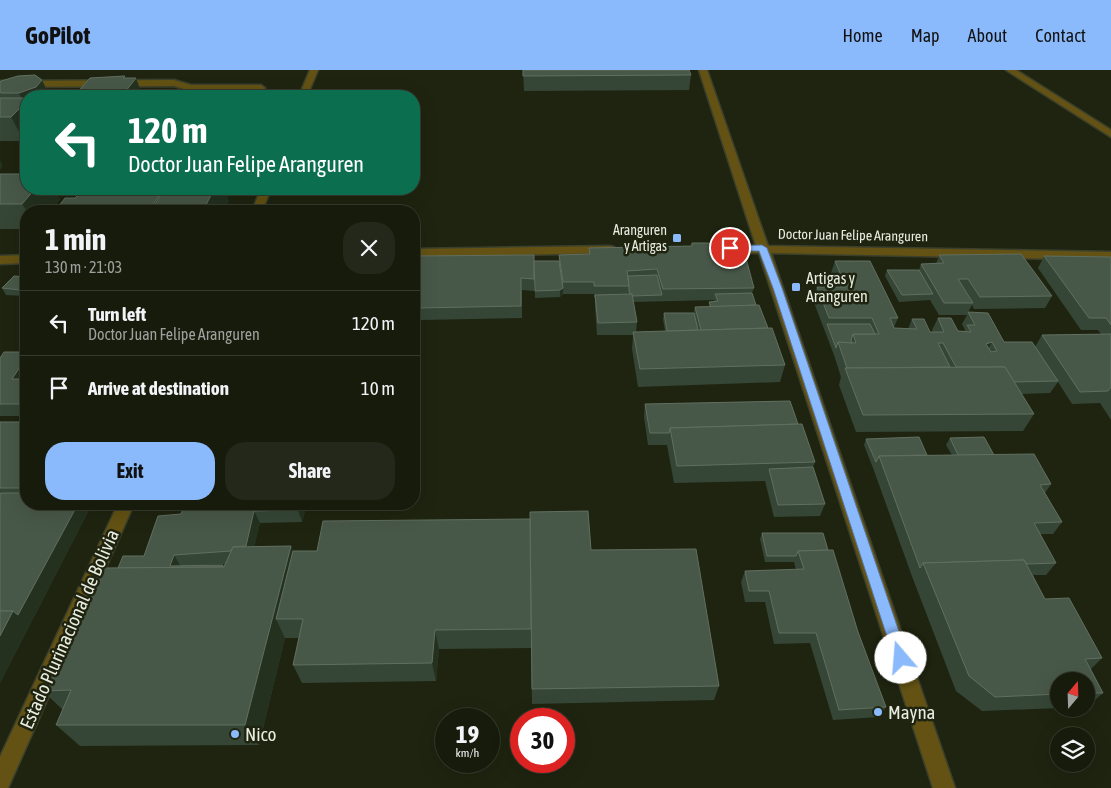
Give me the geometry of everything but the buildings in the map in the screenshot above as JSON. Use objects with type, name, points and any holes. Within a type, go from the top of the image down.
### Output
[{"type":"street","points":[[306,90],[314,70]]},
{"type":"street","points":[[703,70],[762,248],[781,297],[944,788]]},
{"type":"street","points":[[1010,70],[1111,134]]},
{"type":"street","points":[[68,90],[74,83]]},
{"type":"street","points":[[0,84],[174,83],[191,88],[261,88]]},
{"type":"street","points":[[1091,122],[1111,120]]},
{"type":"street","name":"Doctor Juan Felipe Aranguren","points":[[708,249],[762,248],[1111,256]]},
{"type":"street","points":[[420,253],[622,250]]},
{"type":"street","points":[[0,260],[20,259]]},
{"type":"street","name":"Estado Plurinacional de Bolivia","points":[[0,781],[123,510]]},
{"type":"place","name":"Aranguren y Artigas","points":[[677,238]]},
{"type":"place","name":"Artigas y Aranguren","points":[[796,287]]},
{"type":"place","name":"Mayna","points":[[878,712]]},
{"type":"place","name":"Nico","points":[[235,734]]},
{"type":"route","points":[[730,248],[762,248],[901,658]]}]
